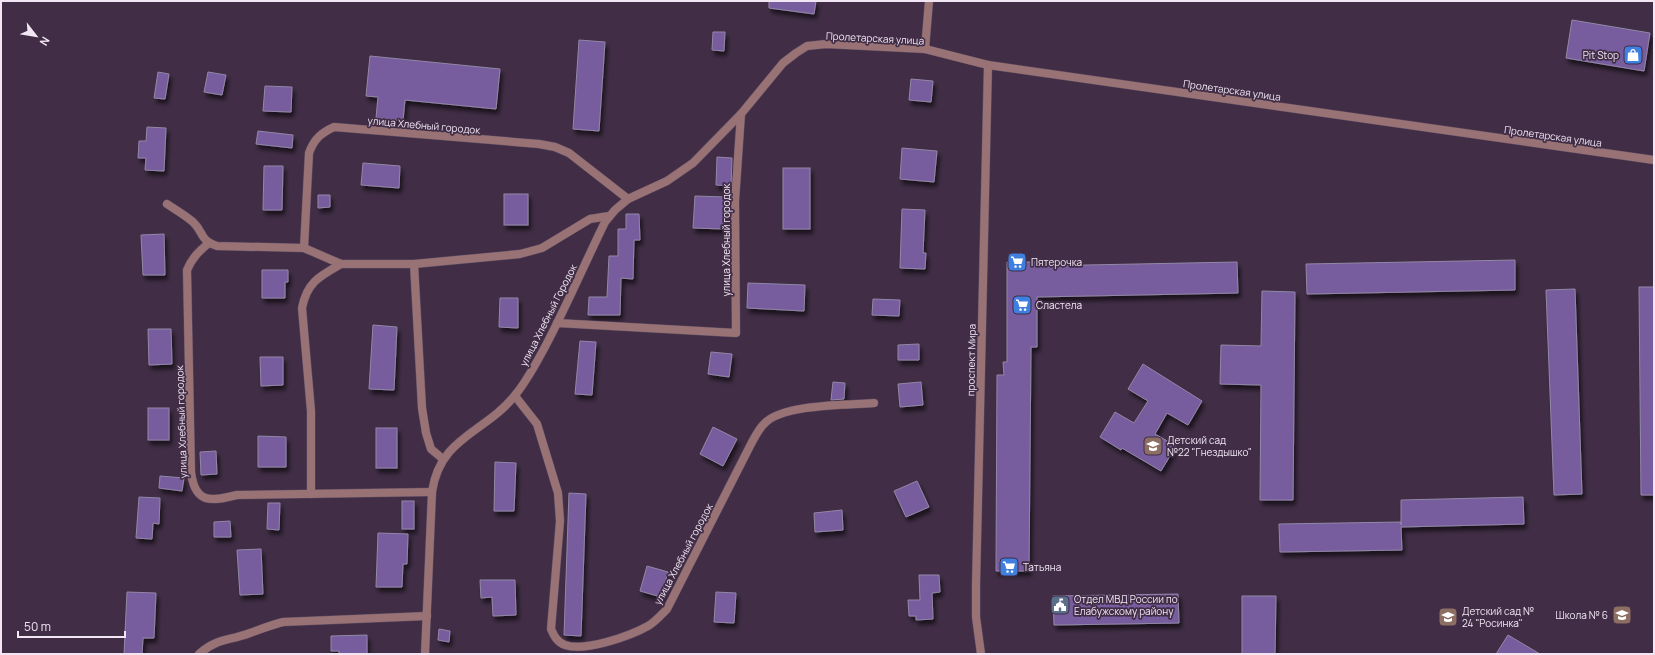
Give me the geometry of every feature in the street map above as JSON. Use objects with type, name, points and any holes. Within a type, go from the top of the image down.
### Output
[{"type":"street","points":[[925,49],[928,1]]},
{"type":"street","name":"Пролетарская улица","points":[[807,46],[826,44],[925,49],[988,65],[1654,160]]},
{"type":"street","name":"улица Хлебный Городок","points":[[425,654],[432,492],[437,471],[442,459],[458,442],[505,406],[515,396],[533,370],[558,323],[609,216],[628,199],[656,188],[692,163],[741,114],[783,63],[807,46]]},
{"type":"street","name":"проспект Мира","points":[[981,654],[976,617],[976,585],[988,65]]},
{"type":"street","name":"улица Хлебный городок","points":[[558,323],[736,333],[735,201],[741,114]]},
{"type":"street","name":"улица Хлебный городок","points":[[304,248],[309,153],[312,144],[317,138],[324,131],[334,127],[539,144],[555,147],[580,160],[628,199]]},
{"type":"street","points":[[167,204],[195,223],[204,239],[217,246],[304,248],[341,264],[414,264],[520,254],[542,248],[590,219],[609,216]]},
{"type":"street","name":"улица Хлебный городок","points":[[209,243],[196,254],[190,262],[187,270],[191,472],[195,487],[200,494],[207,500],[218,500],[237,495],[432,492]]},
{"type":"street","points":[[311,494],[311,411],[302,308],[304,298],[313,282],[341,264]]},
{"type":"street","points":[[414,264],[422,408],[426,433],[431,449],[442,459]]},
{"type":"street","name":"улица Хлебный городок","points":[[515,396],[537,424],[558,493],[560,521],[551,629],[558,641],[565,645],[571,646],[598,645],[632,633],[649,625],[666,609],[751,444],[765,422],[786,411],[823,406],[874,403]]},
{"type":"street","points":[[199,654],[213,644],[222,640],[249,634],[270,625],[283,622],[427,616]]},
{"type":"building","points":[[769,1],[816,1],[814,14],[769,8]]},
{"type":"building","points":[[1572,20],[1650,33],[1644,71],[1566,58]]},
{"type":"building","points":[[713,32],[725,32],[724,51],[712,50]]},
{"type":"building","points":[[579,40],[605,42],[599,131],[573,129]]},
{"type":"building","points":[[370,56],[500,69],[496,109],[405,100],[403,121],[376,118],[378,97],[366,96]]},
{"type":"building","points":[[158,72],[169,74],[165,99],[154,98]]},
{"type":"building","points":[[208,72],[226,75],[222,95],[204,92]]},
{"type":"building","points":[[911,79],[933,81],[931,102],[909,100]]},
{"type":"building","points":[[265,86],[292,87],[291,112],[263,111]]},
{"type":"building","points":[[147,127],[166,128],[164,171],[145,170],[146,158],[138,158],[139,141],[146,141]]},
{"type":"building","points":[[258,131],[293,135],[292,148],[256,144]]},
{"type":"building","points":[[902,148],[937,151],[934,182],[900,179]]},
{"type":"building","points":[[717,157],[732,158],[731,186],[716,185]]},
{"type":"building","points":[[363,163],[400,166],[399,188],[361,185]]},
{"type":"building","points":[[264,166],[283,166],[282,210],[263,210]]},
{"type":"building","points":[[783,168],[810,168],[810,229],[783,229]]},
{"type":"building","points":[[504,194],[528,194],[528,225],[504,225]]},
{"type":"building","points":[[318,195],[330,195],[330,207],[318,208]]},
{"type":"building","points":[[695,196],[726,197],[724,229],[693,228]]},
{"type":"building","points":[[902,209],[925,210],[923,253],[926,253],[925,269],[900,268]]},
{"type":"building","points":[[626,214],[639,214],[640,240],[634,240],[633,279],[621,278],[620,315],[588,315],[589,297],[607,297],[609,256],[618,256],[618,229],[626,229]]},
{"type":"building","points":[[164,234],[165,275],[143,275],[141,235]]},
{"type":"building","points":[[1515,260],[1515,290],[1307,294],[1306,264]]},
{"type":"building","points":[[1007,262],[1037,262],[1036,266],[1237,262],[1238,293],[1037,297],[1037,347],[1031,347],[1029,571],[996,571],[997,375],[1004,375],[1003,362],[1007,362]]},
{"type":"building","points":[[262,270],[288,270],[288,282],[285,282],[285,298],[262,298]]},
{"type":"building","points":[[748,283],[805,285],[804,311],[747,308]]},
{"type":"building","points":[[1639,287],[1654,287],[1654,495],[1641,495]]},
{"type":"building","points":[[1575,289],[1582,494],[1554,495],[1546,290]]},
{"type":"building","points":[[1262,291],[1295,292],[1293,500],[1260,500],[1261,385],[1220,384],[1221,345],[1261,346]]},
{"type":"building","points":[[500,298],[518,298],[518,328],[499,327]]},
{"type":"building","points":[[873,299],[900,300],[899,316],[872,315]]},
{"type":"building","points":[[373,325],[397,327],[394,390],[369,389]]},
{"type":"building","points":[[148,329],[171,329],[172,364],[149,365]]},
{"type":"building","points":[[580,341],[596,342],[592,395],[575,394]]},
{"type":"building","points":[[919,344],[919,360],[898,360],[898,345]]},
{"type":"building","points":[[711,352],[732,354],[729,377],[708,374]]},
{"type":"building","points":[[260,357],[283,357],[283,385],[261,386]]},
{"type":"building","points":[[1143,364],[1202,401],[1188,425],[1167,413],[1155,434],[1176,446],[1161,471],[1100,437],[1115,412],[1134,423],[1148,401],[1128,389]]},
{"type":"building","points":[[833,382],[845,383],[844,399],[831,400]]},
{"type":"building","points":[[921,382],[923,405],[900,407],[898,384]]},
{"type":"building","points":[[148,408],[169,408],[169,440],[148,440]]},
{"type":"building","points":[[713,427],[737,439],[723,466],[700,454]]},
{"type":"building","points":[[376,428],[397,428],[397,468],[376,468]]},
{"type":"building","points":[[258,436],[286,437],[286,467],[258,467]]},
{"type":"building","points":[[216,451],[217,474],[201,475],[200,452]]},
{"type":"building","points":[[495,462],[516,463],[514,511],[494,511]]},
{"type":"building","points":[[160,476],[184,478],[182,491],[159,488]]},
{"type":"building","points":[[917,481],[929,507],[906,517],[894,491]]},
{"type":"building","points":[[569,493],[586,494],[581,636],[564,635]]},
{"type":"building","points":[[139,497],[160,498],[159,524],[153,523],[152,539],[136,538]]},
{"type":"building","points":[[1523,497],[1524,524],[1401,527],[1402,550],[1280,552],[1279,524],[1401,522],[1401,500]]},
{"type":"building","points":[[402,501],[414,501],[414,529],[402,529]]},
{"type":"building","points":[[268,503],[280,503],[279,530],[267,529]]},
{"type":"building","points":[[842,510],[843,530],[815,532],[814,513]]},
{"type":"building","points":[[230,521],[231,537],[214,537],[214,522]]},
{"type":"building","points":[[378,533],[408,534],[407,564],[403,564],[402,587],[376,587]]},
{"type":"building","points":[[261,549],[263,594],[240,595],[237,550]]},
{"type":"building","points":[[647,566],[668,572],[661,597],[640,591]]},
{"type":"building","points":[[919,575],[939,575],[940,592],[932,593],[933,619],[916,620],[916,616],[909,616],[908,600],[920,600]]},
{"type":"building","points":[[480,580],[515,580],[516,615],[493,616],[492,597],[481,598]]},
{"type":"building","points":[[127,592],[156,593],[154,638],[143,638],[142,654],[124,654]]},
{"type":"building","points":[[716,592],[736,593],[734,623],[714,622]]},
{"type":"building","points":[[1178,594],[1179,623],[1054,625],[1053,596]]},
{"type":"building","points":[[1242,596],[1276,596],[1275,654],[1242,654]]},
{"type":"building","points":[[439,629],[450,631],[449,642],[438,640]]},
{"type":"building","points":[[367,635],[367,654],[339,654],[339,651],[331,651],[331,636]]},
{"type":"building","points":[[1508,635],[1540,654],[1496,654]]},
{"type":"place","name":"Pit Stop","points":[[1633,55]]},
{"type":"place","name":"Пятерочка","points":[[1017,262]]},
{"type":"place","name":"Сластела","points":[[1022,305]]},
{"type":"place","name":"Детский сад №22 \"Гнездышко\"","points":[[1153,446]]},
{"type":"place","name":"Татьяна","points":[[1009,567]]},
{"type":"place","name":"Отдел МВД России по Елабужскому району","points":[[1060,605]]},
{"type":"place","name":"Школа № 6","points":[[1622,615]]},
{"type":"place","name":"Детский сад № 24 \"Росинка\"","points":[[1448,617]]}]
